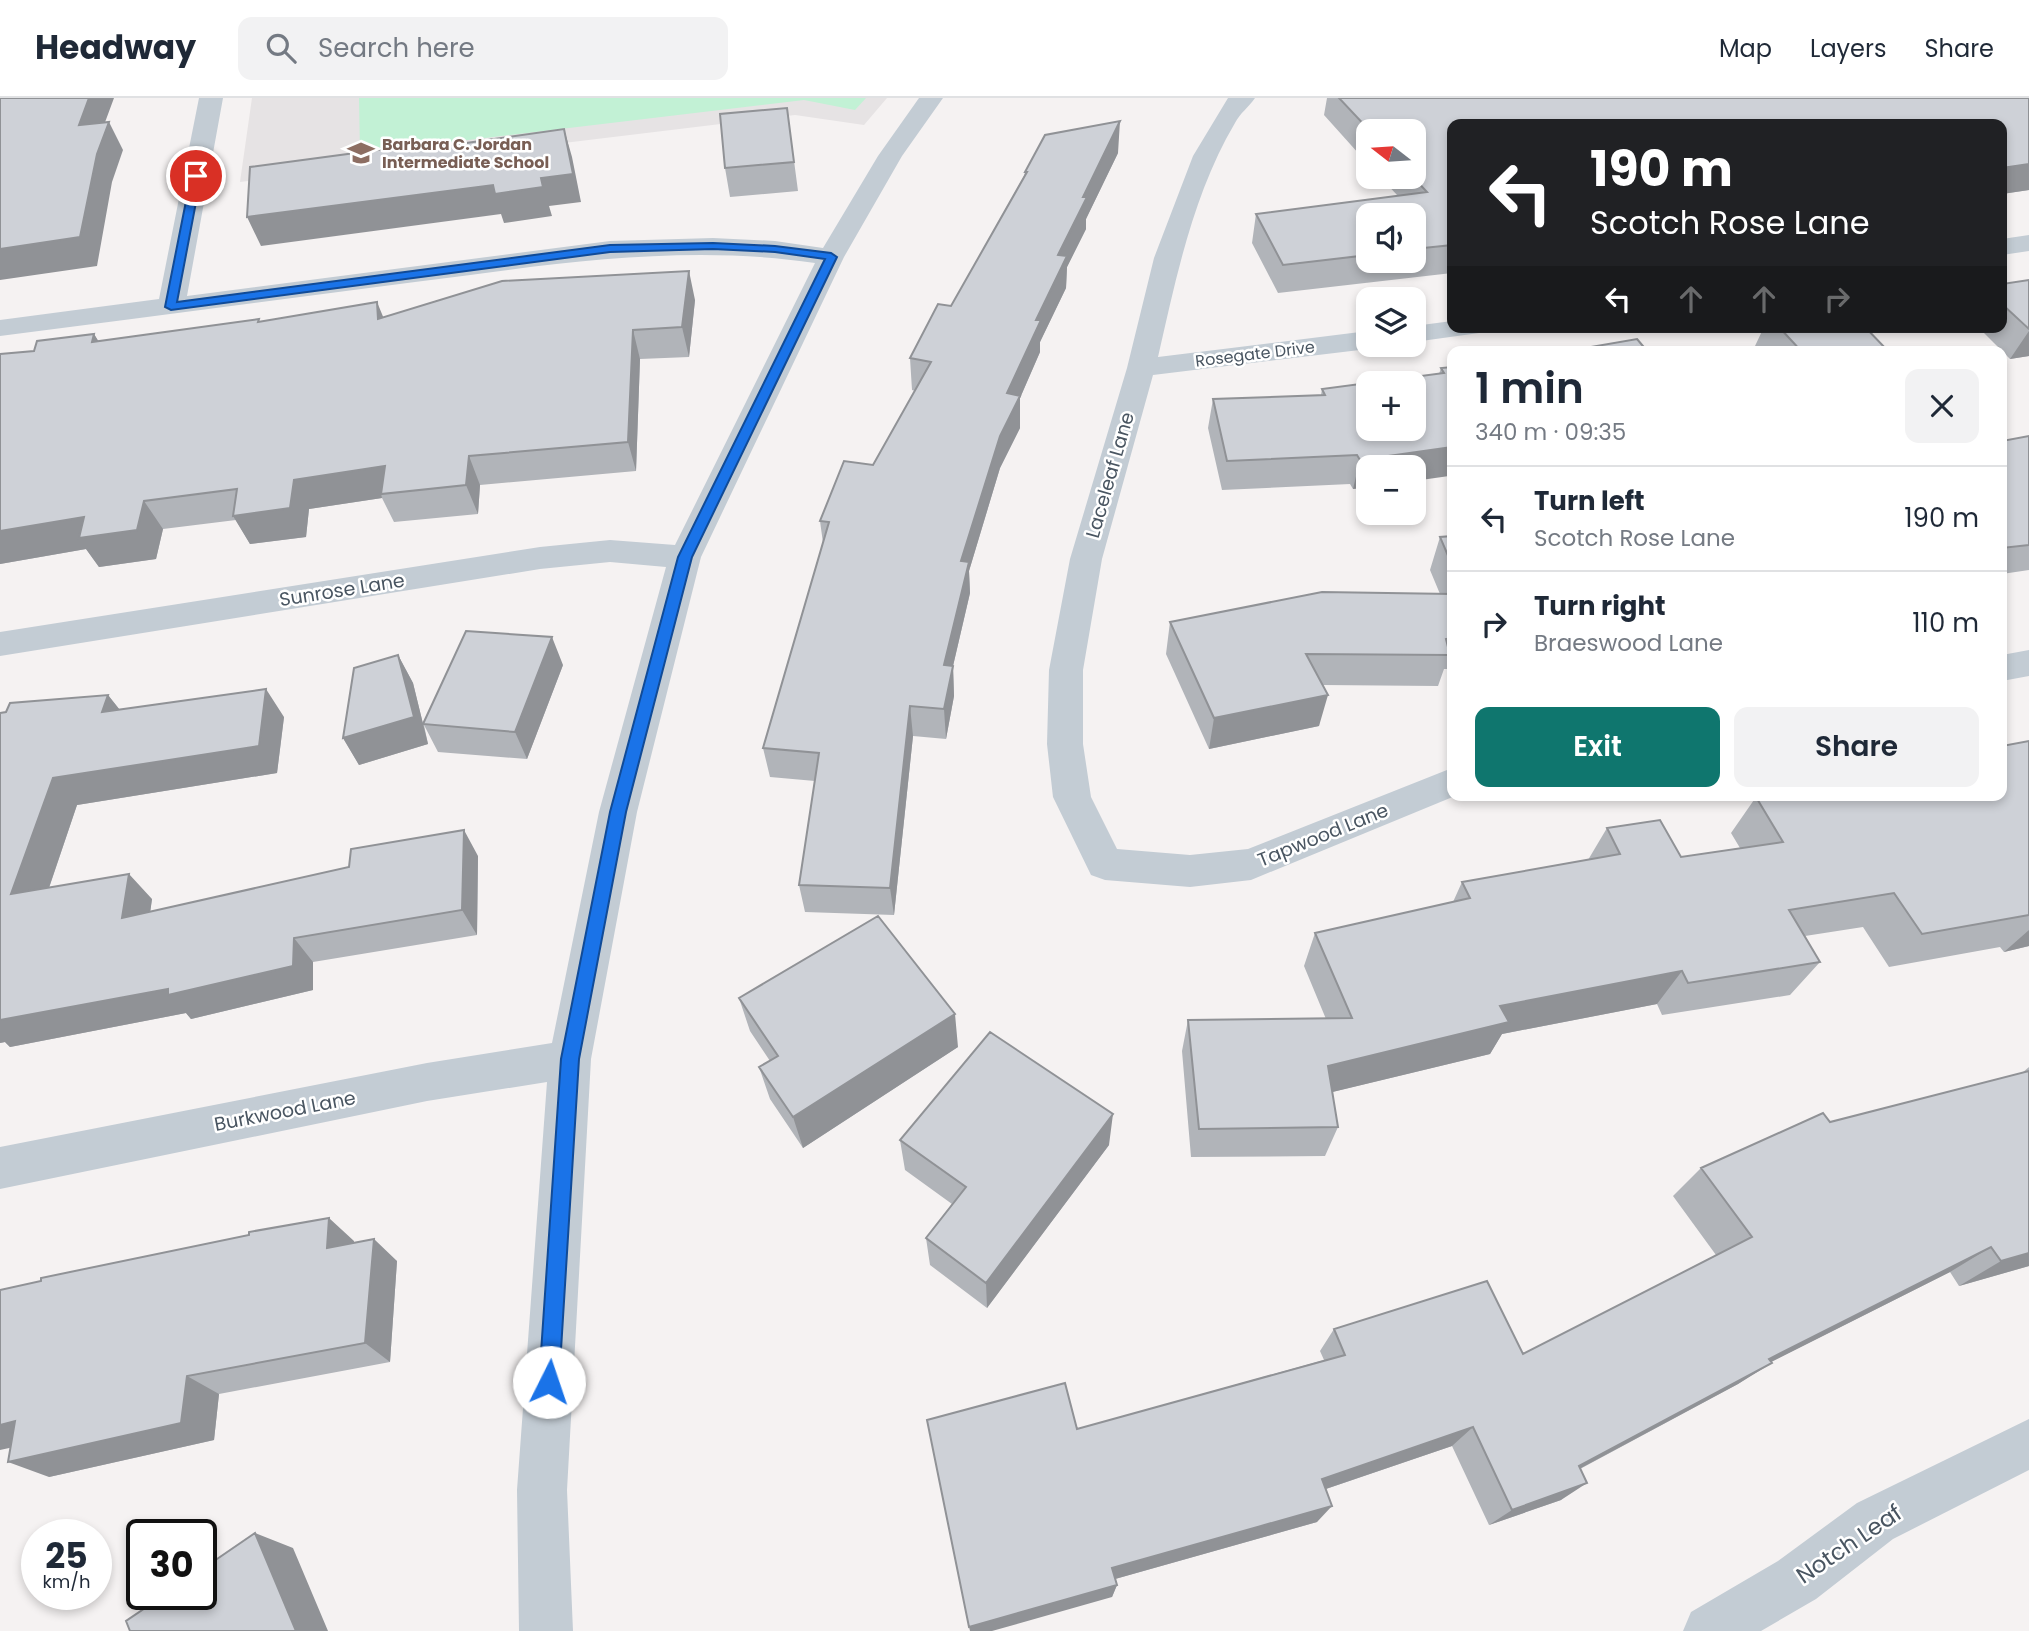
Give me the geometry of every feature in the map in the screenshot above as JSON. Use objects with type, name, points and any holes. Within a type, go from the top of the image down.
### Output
[{"type":"street","points":[[171,307],[211,98]]},
{"type":"street","points":[[546,1631],[542,1490],[570,1059],[618,812],[685,557],[831,257],[890,156],[931,98]]},
{"type":"street","name":"Laceleaf Lane","points":[[1105,864],[1072,797],[1066,744],[1066,670],[1086,559],[1141,368],[1167,258],[1205,156],[1223,122],[1236,103],[1243,98]]},
{"type":"street","points":[[2007,246],[2029,243]]},
{"type":"street","points":[[0,328],[610,248],[713,246],[775,249],[831,257]]},
{"type":"street","points":[[1426,332],[1447,330]]},
{"type":"street","name":"Rosegate Drive","points":[[1141,368],[1356,341]]},
{"type":"street","name":"Sunrose Lane","points":[[0,644],[540,558],[610,551],[685,557]]},
{"type":"street","points":[[2007,667],[2029,663]]},
{"type":"street","name":"Tapwood Lane","points":[[1105,864],[1190,871],[1251,864],[1447,784]]},
{"type":"street","name":"Burkwood Lane","points":[[0,1168],[427,1082],[570,1059]]},
{"type":"street","name":"Notch Leaf","points":[[1710,1631],[1797,1580],[1875,1521],[2029,1444]]},
{"type":"shaded area","name":"Barbara C. Jordan Intermediate School","points":[[252,98],[887,98],[864,125],[795,115],[240,182]]},
{"type":"green space","points":[[359,98],[866,98],[855,110],[804,100],[360,153]]},
{"type":"building","points":[[0,98],[89,98],[79,125],[109,122],[97,154],[80,237],[0,249]]},
{"type":"building","points":[[1339,98],[2029,98],[2029,164],[2007,167],[2007,119],[1447,119],[1447,246],[1426,248],[1426,203],[1356,203],[1356,256],[1283,265],[1256,214],[1427,192],[1424,189],[1426,119],[1359,119]]},
{"type":"building","points":[[787,108],[794,162],[725,168],[720,114]]},
{"type":"building","points":[[1120,121],[1058,255],[1067,256],[1036,320],[1041,320],[1007,393],[1020,396],[1000,436],[961,561],[969,562],[944,665],[953,666],[944,709],[910,706],[890,888],[799,885],[819,753],[763,748],[829,522],[820,521],[844,461],[873,465],[931,362],[910,358],[938,304],[951,306],[1045,135]]},
{"type":"building","points":[[564,129],[573,174],[541,178],[543,187],[495,194],[493,185],[247,217],[250,167],[438,142],[438,147]]},
{"type":"building","points":[[689,271],[682,327],[633,330],[628,442],[469,456],[466,485],[381,494],[385,466],[294,480],[290,508],[233,516],[237,489],[144,501],[137,530],[79,538],[84,517],[0,531],[0,354],[34,351],[37,341],[94,334],[92,342],[259,319],[258,322],[377,302],[378,319],[502,281]]},
{"type":"building","points":[[2029,280],[2029,329],[2007,309],[2007,283]]},
{"type":"building","points":[[1785,333],[1871,333],[1883,346],[1796,346]]},
{"type":"building","points":[[1637,339],[1643,346],[1597,346]]},
{"type":"building","points":[[1447,367],[1447,448],[1395,455],[1227,461],[1213,399],[1325,395],[1322,389],[1356,385],[1356,441],[1426,441],[1426,375],[1444,373],[1441,368]]},
{"type":"building","points":[[2029,436],[2029,545],[2007,547],[2007,440]]},
{"type":"building","points":[[1447,536],[1447,553],[1440,537]]},
{"type":"building","points":[[1322,592],[1447,594],[1447,655],[1306,654],[1328,695],[1214,718],[1170,622]]},
{"type":"building","points":[[466,631],[552,637],[515,732],[423,724]]},
{"type":"building","points":[[398,655],[414,717],[343,738],[354,668]]},
{"type":"building","points":[[266,689],[259,746],[53,778],[11,894],[129,874],[122,918],[349,867],[351,849],[464,830],[462,910],[294,938],[293,966],[168,995],[168,989],[0,1020],[0,713],[6,712],[10,703],[108,695],[102,712]]},
{"type":"building","points":[[2029,741],[2029,915],[1922,934],[1894,893],[1789,910],[1820,962],[1688,983],[1682,971],[1500,1006],[1509,1022],[1328,1066],[1338,1127],[1199,1129],[1188,1020],[1352,1018],[1315,933],[1470,898],[1462,882],[1620,854],[1607,828],[1660,820],[1681,857],[1783,842],[1758,801],[2007,801],[2007,745]]},
{"type":"building","points":[[878,916],[955,1014],[793,1117],[759,1067],[778,1056],[739,998]]},
{"type":"building","points":[[990,1032],[1113,1114],[986,1283],[926,1238],[966,1187],[900,1140]]},
{"type":"building","points":[[2029,1071],[2029,1253],[2001,1261],[1991,1247],[1769,1359],[1772,1363],[1579,1466],[1587,1483],[1512,1510],[1473,1427],[1322,1479],[1332,1506],[1112,1568],[1117,1585],[969,1627],[927,1420],[1065,1383],[1077,1429],[1345,1355],[1334,1329],[1487,1281],[1523,1354],[1752,1237],[1701,1168],[1823,1113],[1830,1122]]},
{"type":"building","points":[[329,1218],[327,1248],[374,1239],[365,1343],[187,1376],[181,1423],[8,1462],[15,1421],[0,1425],[0,1290],[41,1281],[41,1278],[249,1235],[249,1232]]},
{"type":"building","points":[[255,1533],[296,1631],[130,1631],[126,1621],[142,1610],[217,1610],[217,1559]]},
{"type":"place","name":"Barbara C. Jordan Intermediate School","points":[[361,153]]},
{"type":"route","points":[[196,176],[171,307],[610,248],[713,246],[775,249],[831,257],[685,557],[618,812],[570,1059],[549,1382]]}]
